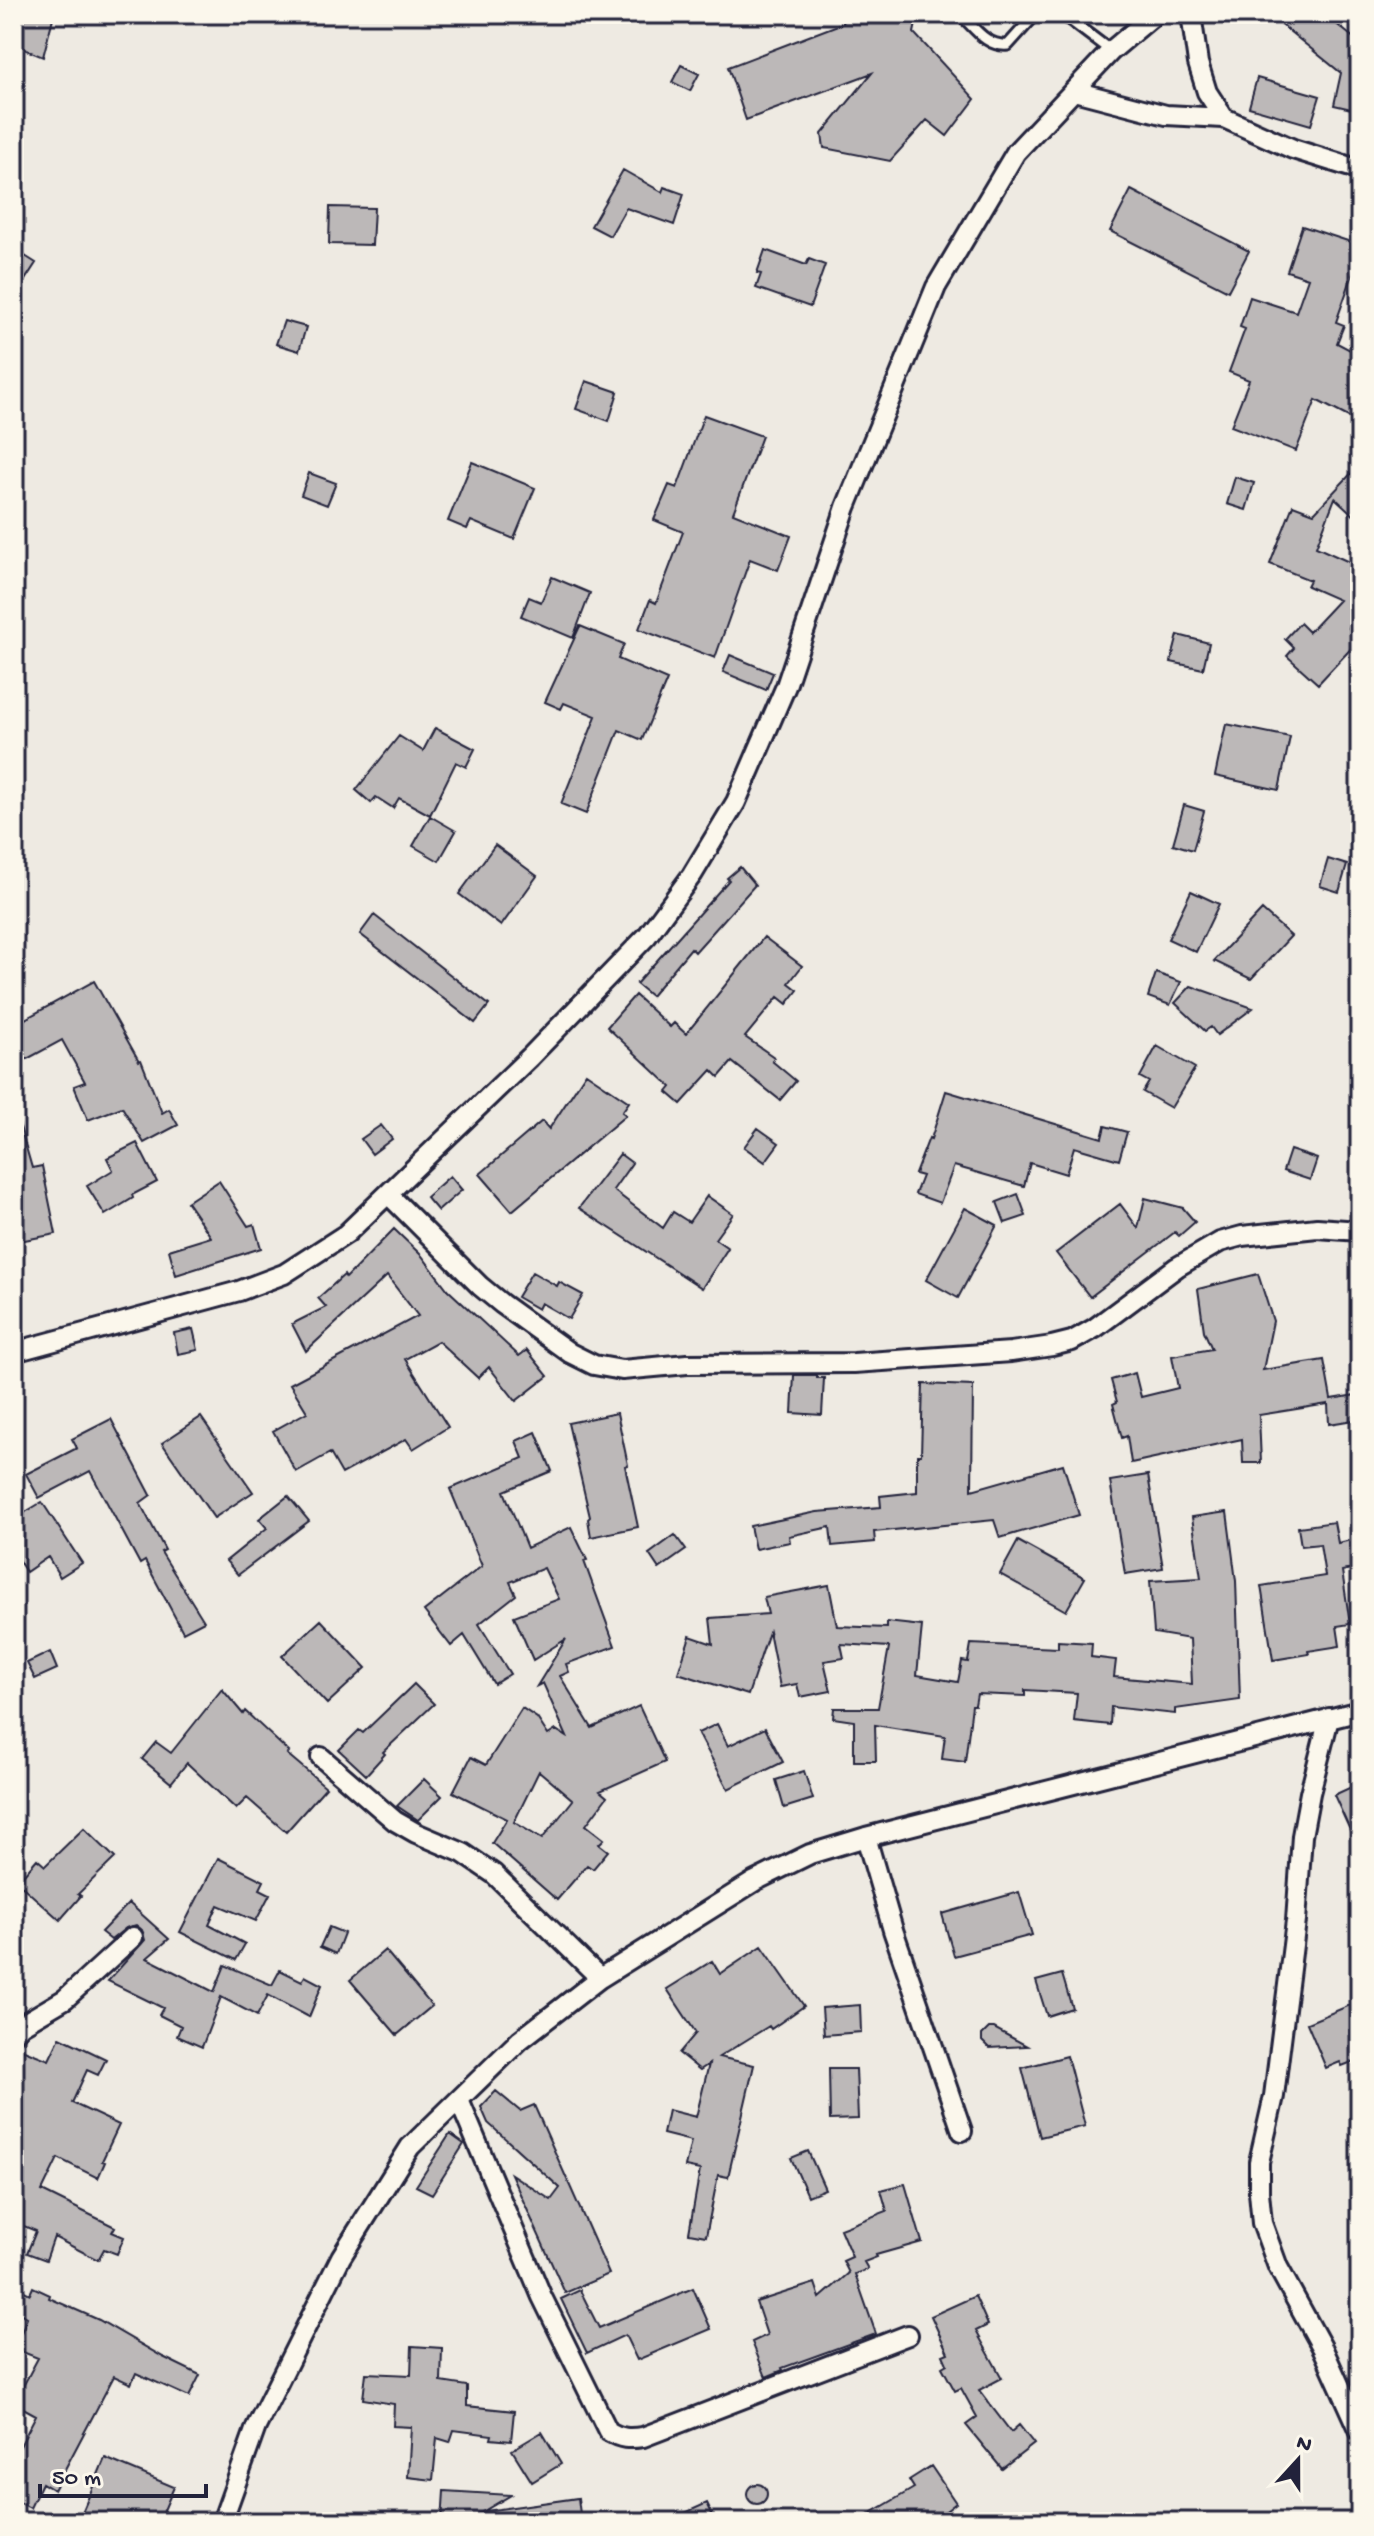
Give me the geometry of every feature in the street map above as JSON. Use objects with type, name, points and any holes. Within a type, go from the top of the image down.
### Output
[{"type":"street","points":[[14,1352],[198,1304],[284,1274],[346,1234],[530,1057],[647,936],[699,863],[736,802],[786,686],[846,507],[936,287],[1016,152],[1111,51],[1155,14]]},
{"type":"street","points":[[1191,14],[1198,63],[1207,92],[1224,118]]},
{"type":"street","points":[[1074,91],[1166,115],[1224,118],[1293,149],[1360,170]]},
{"type":"street","points":[[388,1194],[502,1304],[570,1353],[594,1365],[622,1370],[687,1364],[854,1363],[1011,1352],[1052,1346],[1072,1341],[1095,1328],[1177,1267],[1220,1242],[1242,1236],[1317,1228],[1360,1231]]},
{"type":"street","points":[[222,2522],[256,2427],[341,2257],[410,2147],[520,2040],[600,1978],[755,1881],[810,1854],[1360,1711]]},
{"type":"street","points":[[1329,1718],[1302,1836],[1296,1921],[1274,2096],[1259,2162],[1259,2192],[1262,2223],[1278,2267],[1323,2349],[1360,2431]]},
{"type":"street","points":[[321,1757],[395,1821],[463,1853],[494,1874],[600,1978]]},
{"type":"street","points":[[866,1837],[893,1930],[962,2131]]},
{"type":"street","points":[[14,2033],[21,2025],[65,1999],[133,1937]]},
{"type":"street","points":[[459,2100],[542,2297],[608,2431],[617,2437],[643,2437],[908,2335]]},
{"type":"lane","points":[[960,14],[988,42],[999,46],[1008,45],[1036,14]]},
{"type":"lane","points":[[1062,14],[1111,51]]},
{"type":"building","points":[[14,14],[54,14],[43,57],[14,45]]},
{"type":"building","points":[[846,14],[918,14],[914,33],[975,99],[947,136],[927,120],[890,161],[824,148],[822,134],[872,73],[746,120],[728,67],[843,23]]},
{"type":"building","points":[[1268,14],[1324,14],[1360,43],[1360,111],[1334,105],[1341,73]]},
{"type":"building","points":[[681,65],[699,74],[690,91],[672,82]]},
{"type":"building","points":[[1257,78],[1320,96],[1311,125],[1249,107]]},
{"type":"building","points":[[623,170],[662,192],[664,187],[684,194],[674,225],[626,208],[610,236],[591,226]]},
{"type":"building","points":[[1131,190],[1249,251],[1228,291],[1110,231]]},
{"type":"building","points":[[330,207],[374,208],[372,245],[329,244]]},
{"type":"building","points":[[1302,226],[1360,245],[1360,254],[1336,322],[1344,325],[1337,343],[1360,355],[1360,423],[1316,400],[1296,451],[1231,426],[1249,380],[1229,372],[1245,329],[1240,327],[1250,297],[1296,312],[1308,278],[1287,271]]},
{"type":"building","points":[[14,249],[36,263],[14,297]]},
{"type":"building","points":[[765,250],[806,265],[809,259],[825,265],[810,307],[756,288],[761,274],[757,273]]},
{"type":"building","points":[[284,321],[306,327],[299,351],[276,344]]},
{"type":"building","points":[[586,381],[618,392],[609,421],[576,409]]},
{"type":"building","points":[[704,415],[762,436],[733,513],[791,536],[778,570],[750,559],[715,658],[639,629],[650,600],[656,603],[683,532],[654,520],[669,485],[677,488]]},
{"type":"building","points":[[472,462],[535,488],[514,539],[471,521],[467,529],[448,521]]},
{"type":"building","points":[[1360,464],[1360,521],[1335,498],[1316,547],[1360,567],[1360,609],[1349,628],[1360,639],[1318,684],[1287,656],[1294,648],[1285,639],[1300,623],[1309,632],[1339,600],[1307,586],[1310,580],[1270,564],[1293,505],[1314,513]]},
{"type":"building","points":[[309,473],[336,483],[327,505],[301,495]]},
{"type":"building","points":[[1235,477],[1254,483],[1246,510],[1227,504]]},
{"type":"building","points":[[552,577],[590,593],[573,638],[521,616],[529,597],[541,602]]},
{"type":"building","points":[[580,626],[624,644],[618,659],[667,680],[642,740],[619,730],[586,814],[561,804],[596,716],[564,703],[561,709],[545,702]]},
{"type":"building","points":[[1178,635],[1209,643],[1203,669],[1171,662]]},
{"type":"building","points":[[730,655],[773,673],[766,690],[723,672]]},
{"type":"building","points":[[1226,724],[1290,737],[1279,790],[1215,776]]},
{"type":"building","points":[[435,728],[475,749],[466,767],[456,762],[430,815],[399,798],[393,808],[376,797],[371,803],[356,790],[399,736],[423,751]]},
{"type":"building","points":[[1184,805],[1204,811],[1193,850],[1173,844]]},
{"type":"building","points":[[430,816],[456,831],[439,861],[413,846]]},
{"type":"building","points":[[495,845],[537,876],[501,926],[459,894]]},
{"type":"building","points":[[1328,859],[1347,865],[1339,892],[1320,886]]},
{"type":"building","points":[[740,867],[755,885],[695,952],[691,948],[651,996],[636,984],[729,880],[727,878]]},
{"type":"building","points":[[1191,891],[1219,904],[1196,952],[1168,939]]},
{"type":"building","points":[[1262,910],[1291,936],[1251,979],[1214,961]]},
{"type":"building","points":[[374,915],[489,1005],[475,1023],[360,934]]},
{"type":"building","points":[[764,937],[802,966],[789,983],[798,990],[787,1004],[778,997],[745,1037],[774,1057],[772,1061],[796,1081],[780,1100],[732,1062],[719,1077],[712,1070],[681,1104],[667,1092],[671,1087],[607,1027],[635,995],[670,1027],[674,1023],[686,1034]]},
{"type":"building","points":[[1156,973],[1181,982],[1170,1005],[1148,997]]},
{"type":"building","points":[[94,981],[141,1060],[162,1113],[169,1109],[178,1125],[144,1143],[122,1107],[88,1120],[74,1086],[85,1082],[62,1040],[14,1066],[14,1025]]},
{"type":"building","points":[[1191,986],[1253,1008],[1217,1035],[1211,1027],[1205,1031],[1175,1003]]},
{"type":"building","points":[[1157,1046],[1195,1068],[1171,1108],[1143,1092],[1149,1082],[1140,1077]]},
{"type":"building","points":[[586,1073],[629,1102],[622,1112],[626,1115],[512,1211],[480,1174],[542,1121],[549,1129]]},
{"type":"building","points":[[946,1091],[1102,1138],[1105,1126],[1127,1132],[1119,1160],[1074,1147],[1066,1174],[1030,1163],[1024,1186],[954,1166],[940,1203],[915,1194],[922,1176],[915,1174],[931,1139]]},
{"type":"building","points":[[19,1123],[32,1168],[42,1166],[56,1234],[14,1242],[14,1124]]},
{"type":"building","points":[[381,1125],[392,1139],[372,1154],[361,1139]]},
{"type":"building","points":[[758,1128],[779,1143],[765,1162],[744,1147]]},
{"type":"building","points":[[137,1143],[157,1182],[132,1195],[133,1198],[105,1215],[87,1186],[113,1170],[107,1158]]},
{"type":"building","points":[[1290,1150],[1317,1159],[1310,1180],[1283,1171]]},
{"type":"building","points":[[620,1154],[632,1163],[613,1190],[663,1228],[673,1212],[689,1222],[707,1196],[733,1214],[715,1239],[728,1248],[702,1288],[579,1208]]},
{"type":"building","points":[[450,1176],[462,1190],[438,1211],[426,1197]]},
{"type":"building","points":[[219,1181],[248,1226],[254,1224],[261,1248],[176,1275],[169,1250],[211,1237],[187,1202]]},
{"type":"building","points":[[1018,1194],[1026,1216],[1005,1223],[997,1202]]},
{"type":"building","points":[[1145,1198],[1183,1208],[1195,1222],[1179,1236],[1175,1232],[1090,1297],[1056,1253],[1120,1204],[1138,1228]]},
{"type":"building","points":[[965,1208],[997,1225],[958,1298],[926,1280]]},
{"type":"building","points":[[394,1229],[422,1256],[448,1290],[519,1356],[527,1350],[548,1376],[516,1401],[489,1367],[478,1378],[438,1341],[405,1359],[448,1427],[413,1449],[406,1439],[342,1474],[330,1453],[296,1472],[273,1431],[307,1412],[290,1384],[418,1316],[387,1276],[306,1351],[292,1324],[326,1307],[318,1298],[344,1275],[346,1278]]},
{"type":"building","points":[[532,1272],[557,1286],[559,1282],[583,1295],[569,1319],[541,1303],[538,1309],[517,1297]]},
{"type":"building","points":[[1258,1274],[1273,1321],[1263,1370],[1324,1360],[1331,1399],[1356,1395],[1360,1419],[1329,1424],[1328,1404],[1259,1415],[1261,1463],[1243,1463],[1242,1439],[1131,1463],[1127,1436],[1122,1438],[1113,1404],[1117,1402],[1111,1380],[1135,1373],[1141,1397],[1178,1388],[1172,1356],[1212,1349],[1204,1331],[1198,1289]]},
{"type":"building","points":[[193,1329],[198,1350],[178,1354],[174,1333]]},
{"type":"building","points":[[794,1375],[824,1378],[822,1415],[792,1413]]},
{"type":"building","points":[[923,1384],[973,1386],[972,1490],[1063,1464],[1079,1515],[1000,1538],[994,1520],[874,1532],[875,1542],[832,1546],[830,1527],[789,1536],[790,1542],[755,1549],[750,1526],[817,1512],[881,1507],[880,1496],[917,1492]]},
{"type":"building","points":[[617,1413],[638,1527],[591,1537],[590,1517],[568,1423]]},
{"type":"building","points":[[201,1417],[253,1492],[214,1518],[162,1443]]},
{"type":"building","points":[[111,1419],[151,1495],[140,1503],[165,1550],[161,1552],[204,1621],[183,1632],[145,1561],[140,1564],[90,1471],[39,1498],[26,1474],[77,1448],[72,1439]]},
{"type":"building","points":[[536,1432],[552,1471],[504,1491],[527,1548],[571,1527],[587,1560],[584,1561],[615,1646],[566,1664],[569,1672],[560,1676],[592,1728],[639,1706],[665,1762],[600,1791],[607,1797],[586,1825],[604,1839],[599,1844],[608,1851],[593,1869],[587,1865],[557,1900],[492,1843],[507,1819],[453,1792],[471,1757],[486,1765],[522,1708],[537,1718],[548,1735],[556,1730],[567,1737],[543,1683],[537,1686],[566,1639],[533,1660],[514,1616],[559,1599],[544,1568],[510,1582],[516,1595],[479,1624],[510,1674],[494,1684],[464,1635],[451,1646],[424,1611],[482,1566],[450,1489],[523,1458],[516,1441]],"holes":[[[539,1771],[573,1800],[542,1839],[514,1822]]]},
{"type":"building","points":[[1148,1475],[1163,1568],[1125,1574],[1110,1481]]},
{"type":"building","points":[[288,1496],[309,1521],[238,1575],[226,1561],[267,1528],[259,1519]]},
{"type":"building","points":[[42,1502],[82,1563],[60,1577],[48,1557],[26,1572],[14,1553],[14,1519]]},
{"type":"building","points":[[1227,1512],[1236,1581],[1240,1700],[1175,1709],[1175,1714],[1111,1707],[1110,1725],[1074,1721],[1077,1693],[1025,1690],[1025,1696],[977,1694],[975,1705],[972,1705],[965,1762],[942,1759],[945,1736],[875,1725],[876,1761],[854,1761],[854,1721],[833,1718],[834,1708],[878,1708],[889,1647],[841,1644],[844,1658],[824,1661],[831,1691],[800,1697],[797,1684],[780,1687],[769,1632],[748,1695],[678,1673],[690,1636],[713,1644],[710,1618],[768,1614],[764,1597],[829,1585],[837,1626],[887,1628],[887,1622],[922,1626],[917,1675],[958,1682],[962,1661],[968,1662],[971,1644],[1058,1648],[1058,1641],[1092,1643],[1091,1657],[1116,1660],[1114,1677],[1192,1684],[1190,1639],[1154,1633],[1150,1581],[1201,1578],[1192,1517]]},
{"type":"building","points":[[1334,1522],[1338,1543],[1360,1538],[1360,1567],[1342,1571],[1350,1624],[1337,1626],[1340,1646],[1273,1660],[1261,1586],[1325,1576],[1320,1544],[1301,1546],[1298,1527]]},
{"type":"building","points":[[675,1535],[686,1550],[659,1569],[649,1554]]},
{"type":"building","points":[[1018,1541],[1085,1578],[1066,1611],[1000,1574]]},
{"type":"building","points":[[321,1620],[366,1668],[327,1704],[282,1656]]},
{"type":"building","points":[[50,1652],[57,1669],[35,1679],[27,1663]]},
{"type":"building","points":[[414,1684],[434,1704],[383,1752],[385,1754],[366,1775],[339,1750],[359,1730],[363,1733]]},
{"type":"building","points":[[222,1689],[243,1714],[245,1711],[289,1752],[287,1754],[326,1787],[286,1832],[247,1798],[236,1809],[187,1763],[171,1783],[142,1759],[156,1742],[171,1753]]},
{"type":"building","points":[[717,1724],[728,1746],[765,1728],[783,1762],[728,1789],[698,1733]]},
{"type":"building","points":[[804,1771],[813,1799],[784,1808],[776,1780]]},
{"type":"building","points":[[424,1779],[442,1796],[418,1820],[397,1806]]},
{"type":"building","points":[[1360,1783],[1360,1852],[1334,1795]]},
{"type":"building","points":[[84,1828],[115,1858],[78,1894],[81,1896],[60,1920],[17,1882],[37,1859],[45,1866]]},
{"type":"building","points":[[218,1858],[264,1881],[260,1889],[270,1894],[256,1921],[218,1905],[209,1925],[245,1944],[236,1960],[180,1932]]},
{"type":"building","points":[[1019,1892],[1032,1935],[954,1956],[942,1914]]},
{"type":"building","points":[[129,1903],[169,1939],[147,1958],[214,1992],[225,1965],[272,1985],[280,1970],[302,1981],[305,1976],[322,1985],[309,2017],[268,1995],[257,2016],[221,1997],[202,2047],[177,2036],[181,2026],[159,2015],[163,2008],[108,1981],[145,1940],[142,1930],[136,1925],[126,1928],[111,1940],[101,1932]]},
{"type":"building","points":[[329,1927],[344,1933],[336,1954],[320,1947]]},
{"type":"building","points":[[762,1946],[804,2006],[771,2029],[769,2026],[719,2057],[754,2065],[728,2177],[718,2175],[706,2236],[689,2233],[700,2170],[685,2167],[691,2141],[663,2134],[668,2110],[696,2117],[709,2064],[700,2070],[679,2053],[696,2033],[667,1989],[712,1961],[720,1974]]},
{"type":"building","points":[[385,1950],[432,2006],[397,2035],[350,1980]]},
{"type":"building","points":[[1062,1974],[1072,2008],[1047,2016],[1036,1981]]},
{"type":"building","points":[[1360,2001],[1360,2059],[1326,2068],[1307,2023]]},
{"type":"building","points":[[860,2005],[861,2032],[824,2035],[822,2008]]},
{"type":"building","points":[[989,2028],[1027,2046],[989,2048],[982,2041],[982,2035]]},
{"type":"building","points":[[60,2037],[106,2059],[98,2075],[87,2070],[72,2103],[119,2125],[102,2161],[105,2162],[98,2178],[58,2158],[42,2191],[115,2227],[112,2232],[124,2237],[117,2254],[104,2249],[98,2260],[54,2237],[46,2260],[27,2253],[36,2231],[14,2222],[14,2046],[49,2060]]},
{"type":"building","points":[[1067,2056],[1085,2126],[1040,2137],[1022,2068]]},
{"type":"building","points":[[829,2069],[856,2069],[858,2119],[830,2120]]},
{"type":"building","points":[[496,2091],[520,2111],[534,2105],[609,2274],[565,2293],[511,2174],[551,2200],[560,2188],[488,2123],[481,2107]]},
{"type":"building","points":[[450,2134],[464,2144],[432,2194],[416,2186]]},
{"type":"building","points":[[808,2151],[825,2189],[808,2196],[791,2158]]},
{"type":"building","points":[[905,2184],[922,2242],[876,2255],[864,2262],[868,2269],[855,2274],[876,2334],[782,2368],[766,2377],[752,2342],[767,2335],[756,2302],[815,2283],[820,2298],[849,2273],[843,2261],[852,2257],[840,2229],[887,2211],[881,2190]]},
{"type":"building","points":[[14,2286],[30,2294],[33,2287],[50,2295],[49,2298],[99,2320],[200,2375],[189,2397],[136,2373],[131,2384],[114,2376],[54,2490],[42,2483],[30,2508],[14,2500],[14,2458],[36,2415],[14,2403],[38,2358],[15,2349],[27,2317],[14,2310]]},
{"type":"building","points":[[693,2288],[711,2329],[637,2360],[625,2335],[587,2353],[561,2299],[580,2290],[599,2328]]},
{"type":"building","points":[[975,2296],[988,2325],[976,2331],[1002,2378],[979,2390],[1011,2432],[1019,2425],[1034,2444],[1002,2469],[966,2425],[977,2417],[961,2388],[955,2391],[942,2367],[947,2364],[943,2355],[948,2353],[931,2316]]},
{"type":"building","points":[[412,2346],[442,2348],[441,2382],[467,2386],[467,2406],[514,2411],[511,2441],[454,2430],[450,2442],[437,2438],[433,2480],[408,2477],[411,2427],[393,2426],[394,2404],[363,2399],[366,2373],[411,2375]]},
{"type":"building","points":[[542,2432],[561,2464],[532,2482],[512,2450]]},
{"type":"building","points":[[105,2458],[174,2487],[159,2522],[78,2522]]},
{"type":"building","points":[[931,2466],[956,2503],[932,2522],[856,2522],[914,2488],[909,2480]]},
{"type":"building","points":[[753,2484],[761,2484],[767,2494],[761,2504],[753,2504],[747,2498],[747,2490]]},
{"type":"building","points":[[444,2491],[511,2495],[465,2522],[442,2522]]},
{"type":"building","points":[[578,2498],[581,2522],[486,2522],[485,2511]]},
{"type":"building","points":[[707,2503],[716,2522],[665,2522]]}]
